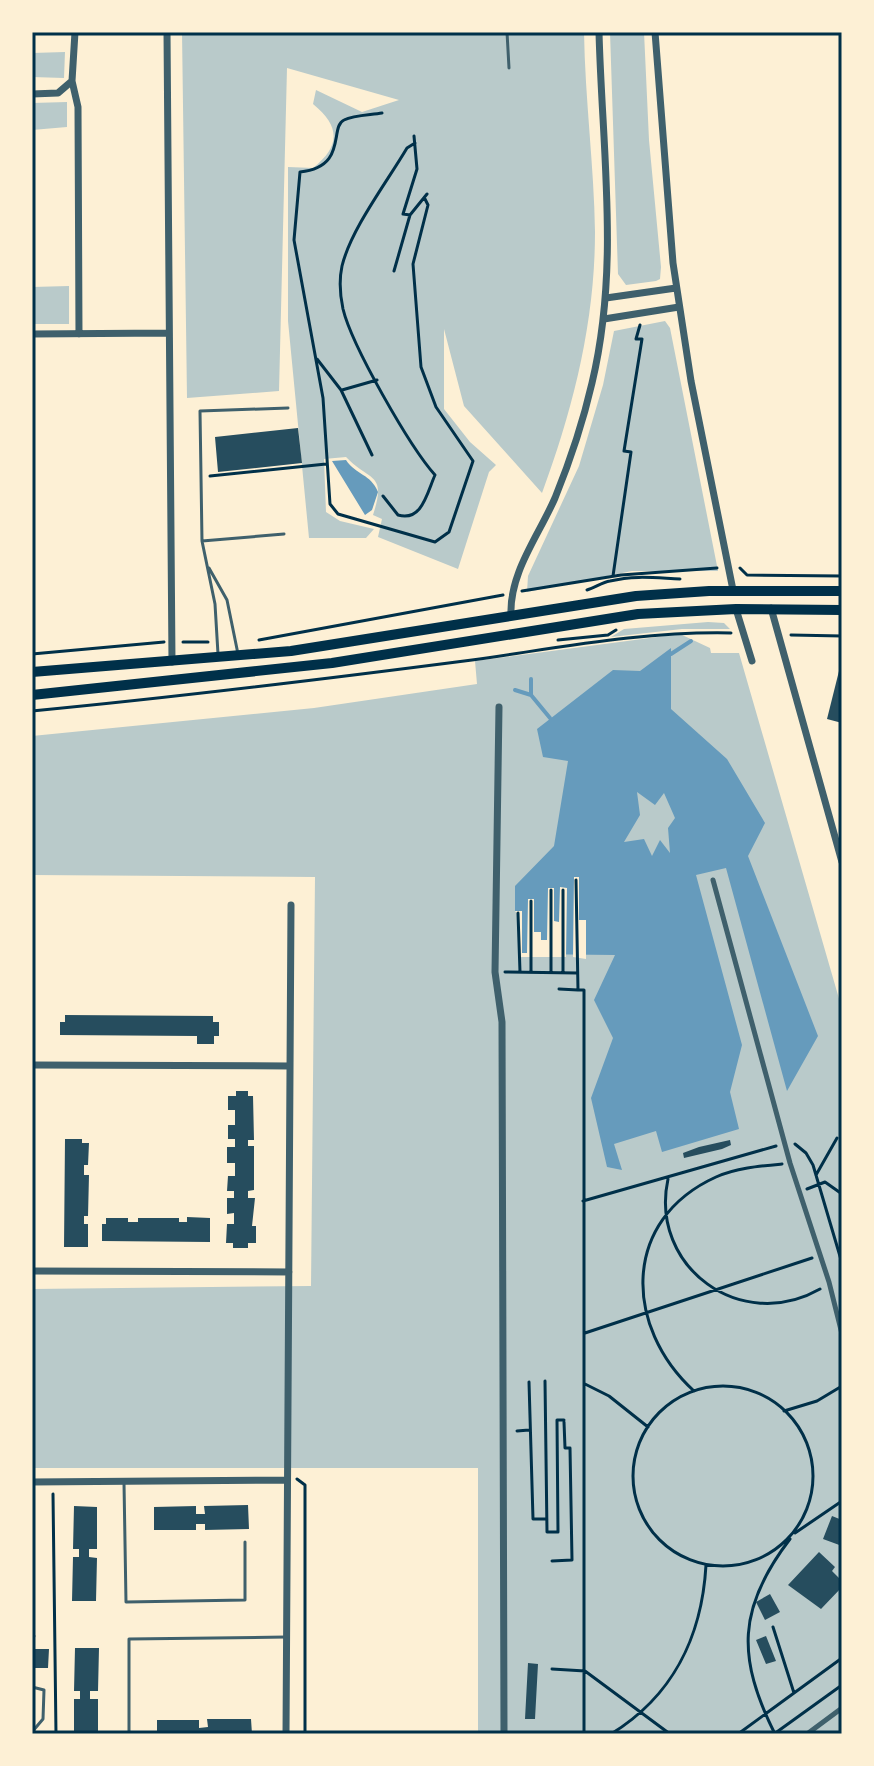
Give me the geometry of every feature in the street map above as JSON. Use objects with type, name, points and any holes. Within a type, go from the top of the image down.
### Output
[{"type":"main road","points":[[32,672],[238,656],[636,596],[733,590],[842,591]]},
{"type":"main road","points":[[32,695],[320,665],[608,618],[736,609],[842,610]]},
{"type":"street","points":[[75,32],[72,81],[78,107],[79,334]]},
{"type":"street","points":[[167,32],[172,662]]},
{"type":"street","points":[[511,616],[514,582],[554,499],[577,439],[604,319],[610,222],[599,32]]},
{"type":"street","points":[[655,32],[663,173],[676,288],[733,590]]},
{"type":"street","points":[[32,94],[58,93],[72,81]]},
{"type":"street","points":[[606,298],[676,288]]},
{"type":"street","points":[[604,319],[679,307]]},
{"type":"street","points":[[32,334],[169,333]]},
{"type":"street","points":[[771,608],[842,862]]},
{"type":"street","points":[[736,609],[752,661]]},
{"type":"street","points":[[499,707],[495,972],[502,1022],[504,1734]]},
{"type":"street","points":[[713,880],[790,1163],[829,1282],[842,1334]]},
{"type":"street","points":[[286,1734],[291,905]]},
{"type":"street","points":[[32,1065],[290,1066]]},
{"type":"street","points":[[32,1271],[289,1272]]},
{"type":"street","points":[[32,1482],[286,1480]]},
{"type":"street","points":[[807,1734],[842,1708]]},
{"type":"lane","points":[[507,32],[509,68]]},
{"type":"lane","points":[[218,658],[215,604],[202,541],[200,411],[288,408]]},
{"type":"lane","points":[[202,541],[284,534]]},
{"type":"lane","points":[[207,565],[227,600],[238,656]]},
{"type":"lane","points":[[124,1482],[126,1602],[245,1600],[245,1542]]},
{"type":"lane","points":[[129,1734],[129,1639],[286,1637]]},
{"type":"lane","points":[[32,1687],[44,1690],[45,1712],[32,1732]]},
{"type":"path","points":[[382,113],[341,122],[332,155],[317,167],[300,172],[294,240],[325,414],[328,497],[335,512],[431,542],[439,541],[449,532],[473,461],[436,407],[421,367],[413,264],[428,207],[426,196],[410,215],[394,271]]},
{"type":"path","points":[[410,215],[403,214],[417,169],[414,136]]},
{"type":"path","points":[[383,496],[398,515],[413,516],[419,512],[435,475],[420,458],[343,309],[342,266],[383,188],[407,148],[415,143]]},
{"type":"path","points":[[613,576],[631,452],[624,451],[642,339],[636,339],[641,313]]},
{"type":"path","points":[[314,356],[341,390],[372,455]]},
{"type":"path","points":[[341,390],[377,380]]},
{"type":"path","points":[[201,477],[292,472],[326,464]]},
{"type":"path","points":[[32,711],[246,690],[682,632],[744,634]]},
{"type":"path","points":[[778,635],[842,636]]},
{"type":"path","points":[[32,654],[172,642]]},
{"type":"path","points":[[576,880],[578,990]]},
{"type":"path","points":[[551,890],[551,972]]},
{"type":"path","points":[[563,890],[563,972]]},
{"type":"path","points":[[531,901],[531,972]]},
{"type":"path","points":[[518,913],[520,972]]},
{"type":"path","points":[[495,972],[577,973]]},
{"type":"path","points":[[559,989],[584,990],[584,1734]]},
{"type":"path","points":[[816,1175],[837,1138]]},
{"type":"path","points":[[583,1201],[786,1143],[803,1149],[816,1175],[842,1263]]},
{"type":"path","points":[[694,1391],[661,1354],[645,1312],[642,1291],[646,1259],[666,1218],[687,1195],[716,1177],[742,1169],[790,1163]]},
{"type":"path","points":[[668,1177],[666,1218],[682,1259],[714,1290],[744,1302],[768,1304],[801,1298],[829,1282]]},
{"type":"path","points":[[799,1192],[825,1182],[842,1194]]},
{"type":"path","points":[[585,1333],[840,1250]]},
{"type":"path","points":[[545,1381],[547,1532],[558,1532],[557,1420],[564,1420],[565,1448],[570,1448],[571,1467],[572,1560],[552,1561]]},
{"type":"path","points":[[529,1382],[533,1519],[547,1519]]},
{"type":"path","points":[[585,1384],[609,1396],[648,1427]]},
{"type":"path","points":[[784,1411],[817,1401],[842,1386]]},
{"type":"path","points":[[842,1501],[792,1535],[753,1561],[727,1566],[706,1565],[671,1549],[652,1531],[638,1509],[633,1470],[639,1444],[648,1427],[668,1405],[694,1391],[721,1387],[742,1389],[768,1399],[784,1411],[805,1440],[812,1468],[808,1503],[792,1535],[762,1577],[748,1625],[751,1675],[775,1734],[842,1685]]},
{"type":"path","points":[[517,1431],[531,1430]]},
{"type":"path","points":[[571,1467],[585,1467]]},
{"type":"path","points":[[286,1480],[302,1479],[305,1485],[305,1734]]},
{"type":"path","points":[[53,1482],[56,1734]]},
{"type":"path","points":[[611,1734],[641,1713],[668,1683],[688,1649],[701,1611],[706,1565]]},
{"type":"path","points":[[773,1627],[794,1693]]},
{"type":"path","points":[[738,1734],[842,1658]]},
{"type":"path","points":[[552,1669],[585,1671],[670,1734]]},
{"type":"shaded area","points":[[182,32],[584,32],[595,232],[591,299],[580,365],[542,493],[464,406],[444,329],[444,409],[470,442],[496,465],[489,472],[458,569],[378,537],[382,519],[373,515],[377,484],[346,457],[324,459],[326,512],[340,521],[374,529],[366,538],[309,538],[288,321],[288,167],[313,168],[329,152],[332,144],[332,128],[313,104],[316,90],[362,112],[399,100],[287,68],[279,391],[187,398]]},
{"type":"shaded area","points":[[610,32],[644,32],[649,140],[661,267],[660,279],[626,285],[618,274]]},
{"type":"shaded area","points":[[65,52],[64,78],[32,77],[32,53]]},
{"type":"shaded area","points":[[67,102],[67,127],[32,130],[32,103]]},
{"type":"shaded area","points":[[69,286],[69,324],[32,324],[32,287]]},
{"type":"shaded area","points":[[665,321],[670,328],[718,571],[632,571],[527,592],[528,576],[579,466],[603,385],[614,331]]},
{"type":"shaded area","points":[[724,623],[730,629],[682,629],[611,637],[624,629]]},
{"type":"shaded area","points":[[680,634],[710,648],[711,653],[739,653],[842,1009],[842,1734],[478,1734],[478,1468],[32,1468],[32,1289],[311,1286],[315,877],[32,875],[32,736],[314,708],[477,684],[475,661]]},
{"type":"water","points":[[346,460],[378,492],[372,510],[365,515],[332,461]]},
{"type":"water","points":[[671,648],[671,709],[727,759],[765,823],[748,856],[818,1036],[787,1091],[726,868],[696,875],[742,1045],[730,1092],[739,1129],[662,1152],[656,1131],[614,1144],[622,1170],[607,1167],[591,1098],[613,1038],[594,1000],[615,955],[522,954],[522,911],[515,911],[515,886],[554,846],[568,761],[543,757],[537,729],[613,670],[640,671]],"holes":[[[637,792],[655,805],[664,793],[675,818],[668,828],[670,853],[660,840],[652,856],[644,839],[624,842],[640,815]]]},
{"type":"pier","points":[[574,877],[579,877],[579,920],[586,920],[586,959],[573,957]]},
{"type":"pier","points":[[560,887],[567,888],[566,957],[519,957],[518,915],[515,911],[522,911],[522,953],[527,953],[528,899],[534,899],[534,932],[541,932],[541,940],[547,940],[548,888],[554,888],[554,921],[559,922]]},
{"type":"building","points":[[298,428],[302,463],[218,472],[215,437]]},
{"type":"building","points":[[839,671],[842,672],[842,723],[827,719]]},
{"type":"building","points":[[65,1015],[213,1016],[213,1022],[219,1022],[219,1036],[214,1036],[214,1044],[197,1044],[197,1036],[60,1035],[60,1022],[65,1022]]},
{"type":"building","points":[[236,1091],[248,1091],[248,1096],[253,1096],[254,1140],[248,1140],[248,1146],[254,1146],[254,1190],[248,1191],[248,1198],[255,1198],[252,1226],[256,1226],[256,1243],[248,1243],[248,1248],[233,1248],[233,1243],[226,1243],[227,1224],[234,1224],[234,1213],[227,1214],[227,1198],[234,1198],[234,1191],[227,1191],[228,1176],[235,1176],[235,1163],[227,1163],[227,1147],[235,1147],[235,1139],[228,1139],[228,1125],[235,1125],[235,1110],[228,1110],[228,1096],[236,1096]]},
{"type":"building","points":[[65,1139],[82,1139],[82,1143],[89,1143],[88,1165],[84,1165],[84,1175],[89,1175],[88,1216],[84,1216],[84,1224],[88,1224],[88,1247],[64,1247]]},
{"type":"building","points":[[730,1140],[731,1145],[722,1149],[684,1158],[683,1153]]},
{"type":"building","points":[[187,1217],[210,1218],[210,1242],[102,1241],[102,1224],[106,1224],[106,1218],[128,1218],[128,1222],[138,1222],[138,1218],[179,1218],[179,1222],[187,1222]]},
{"type":"building","points":[[248,1505],[249,1529],[205,1530],[205,1524],[196,1524],[196,1530],[154,1530],[154,1507],[196,1506],[196,1514],[205,1514],[204,1506]]},
{"type":"building","points":[[74,1506],[97,1507],[97,1549],[89,1549],[89,1557],[97,1558],[96,1601],[72,1601],[73,1557],[79,1557],[79,1549],[73,1549]]},
{"type":"building","points":[[832,1516],[842,1520],[842,1546],[823,1539]]},
{"type":"building","points":[[819,1552],[835,1567],[832,1571],[842,1581],[842,1587],[821,1609],[788,1585]]},
{"type":"building","points":[[770,1594],[780,1612],[765,1620],[756,1602]]},
{"type":"building","points":[[766,1636],[776,1661],[766,1664],[756,1640]]},
{"type":"building","points":[[75,1648],[99,1648],[98,1691],[90,1691],[90,1699],[98,1699],[98,1734],[74,1734],[74,1699],[80,1699],[80,1691],[74,1691]]},
{"type":"building","points":[[32,1649],[49,1649],[48,1668],[32,1668]]},
{"type":"building","points":[[528,1663],[538,1664],[535,1719],[525,1719]]},
{"type":"building","points":[[207,1719],[251,1719],[252,1734],[157,1734],[157,1720],[199,1720],[199,1728],[208,1727]]},
{"type":"waterway","points":[[671,654],[691,641]]},
{"type":"waterway","points":[[531,679],[531,695]]},
{"type":"waterway","points":[[515,690],[531,695],[550,718]]}]
